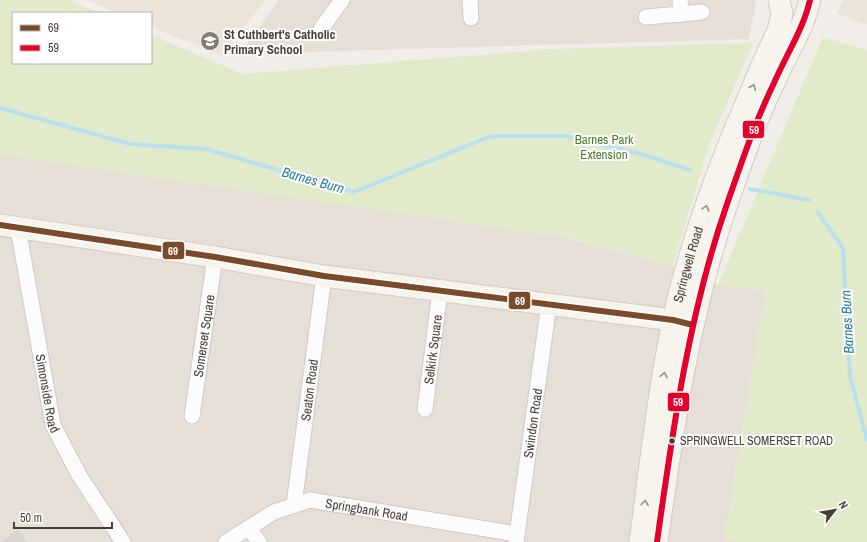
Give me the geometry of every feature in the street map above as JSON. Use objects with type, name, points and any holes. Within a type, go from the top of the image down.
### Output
[{"type":"main road","name":"Springwell Road","points":[[657,542],[680,395],[683,322],[694,244],[736,127],[778,31],[782,14],[779,0]]},
{"type":"main road","points":[[792,0],[802,0]]},
{"type":"main road","name":"Springwell Road","points":[[640,542],[661,390],[683,322],[753,134],[774,83],[806,19],[810,0]]},
{"type":"main road","points":[[9,227],[215,257],[324,276],[683,322]]},
{"type":"street","points":[[321,29],[342,0]]},
{"type":"street","points":[[470,0],[471,18]]},
{"type":"street","points":[[646,17],[680,7],[702,12]]},
{"type":"street","name":"Simonside Road","points":[[9,227],[53,425],[79,475],[123,542]]},
{"type":"street","name":"Somerset Square","points":[[192,416],[215,257]]},
{"type":"street","name":"Seaton Road","points":[[294,505],[324,276]]},
{"type":"street","name":"Selkirk Square","points":[[424,409],[440,291]]},
{"type":"street","name":"Swindon Road","points":[[517,538],[549,304]]},
{"type":"street","name":"Springbank Road","points":[[226,542],[274,512],[310,500],[517,538]]},
{"type":"street","points":[[249,528],[259,542]]},
{"type":"shaded area","name":"St Cuthbert's Catholic Primary School","points":[[87,0],[265,0],[223,56],[152,27],[152,12],[116,12]]},
{"type":"shaded area","points":[[279,0],[756,0],[749,39],[239,54]]},
{"type":"shaded area","points":[[844,0],[867,0],[867,25],[836,13]]},
{"type":"shaded area","points":[[0,91],[673,266],[718,285],[766,291],[724,539],[742,542],[0,542]]},
{"type":"green space","name":"Barnes Park Extension","points":[[0,0],[69,0],[98,12],[12,12],[12,64],[152,64],[152,35],[243,74],[554,49],[753,43],[709,145],[673,266],[573,239],[0,155]]},
{"type":"green space","points":[[823,37],[867,50],[867,542],[742,542],[724,539],[766,291],[718,285]]},
{"type":"building","points":[[18,530],[26,542],[1,542]]},
{"type":"waterway","name":"Barnes Burn","points":[[0,108],[130,144],[206,149],[354,192],[491,136],[566,136],[641,154],[690,170]]},
{"type":"waterway","points":[[750,189],[809,200]]},
{"type":"waterway","name":"Barnes Burn","points":[[817,211],[843,248],[850,376],[867,440]]},
{"type":"transit line","name":"59","points":[[657,542],[676,414],[692,329],[702,287],[727,204],[754,128],[799,32],[810,0]]},
{"type":"transit line","name":"69","points":[[0,225],[215,257],[324,276],[673,320],[693,325]]},
{"type":"place","name":"St Cuthbert's Catholic Primary School","points":[[210,41]]},
{"type":"place","name":"SPRINGWELL SOMERSET ROAD","points":[[672,441]]}]
